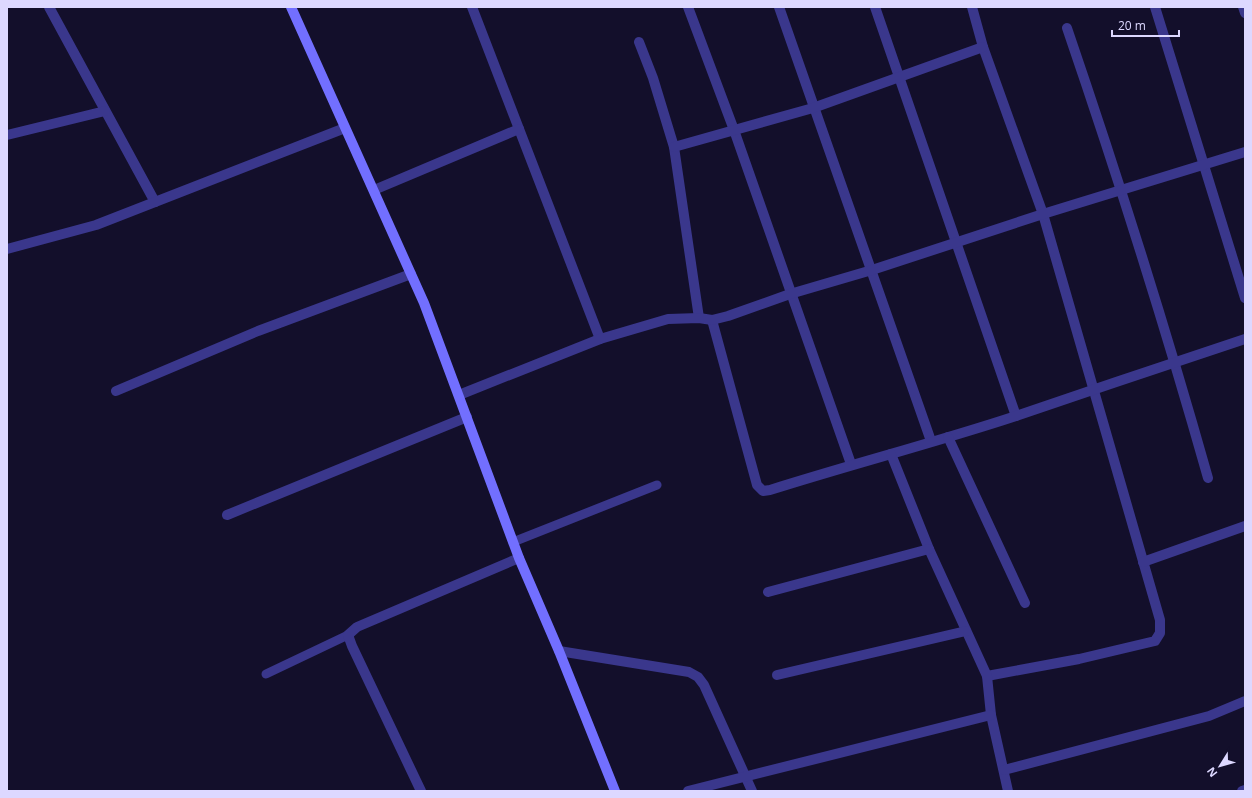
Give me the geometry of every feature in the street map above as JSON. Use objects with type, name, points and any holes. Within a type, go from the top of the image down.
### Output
[{"type":"street","points":[[49,7],[155,202]]},
{"type":"street","points":[[291,7],[424,303],[519,558],[615,791]]},
{"type":"street","points":[[472,7],[600,339]]},
{"type":"street","points":[[688,7],[734,130],[790,294],[851,464]]},
{"type":"street","points":[[779,7],[813,108],[872,270],[931,441]]},
{"type":"street","points":[[875,7],[955,243],[1016,416]]},
{"type":"street","points":[[972,7],[983,47],[1043,214],[1160,620],[1160,633],[1155,641],[1079,659],[986,676]]},
{"type":"street","points":[[1154,7],[1205,166],[1245,298]]},
{"type":"street","points":[[1243,7],[1245,13]]},
{"type":"street","points":[[1067,28],[1122,190],[1175,362],[1208,478]]},
{"type":"street","points":[[639,42],[653,78],[674,147],[699,318]]},
{"type":"street","points":[[674,147],[813,108],[983,47]]},
{"type":"street","points":[[7,134],[105,111]]},
{"type":"street","points":[[7,249],[96,225],[345,128]]},
{"type":"street","points":[[374,190],[519,129]]},
{"type":"street","points":[[459,395],[600,339],[668,319],[699,318],[712,320],[728,316],[790,294],[872,270],[1043,214],[1205,166],[1245,152]]},
{"type":"street","points":[[116,391],[258,330],[411,274]]},
{"type":"street","points":[[712,320],[757,485],[763,491],[1016,416],[1245,339]]},
{"type":"street","points":[[227,515],[467,417]]},
{"type":"street","points":[[948,437],[1025,603]]},
{"type":"street","points":[[891,454],[929,549],[986,676],[991,715],[1008,791]]},
{"type":"street","points":[[1143,562],[1245,526]]},
{"type":"street","points":[[768,592],[929,549]]},
{"type":"street","points":[[421,791],[352,646],[348,634],[357,627],[519,558]]},
{"type":"street","points":[[777,675],[966,631]]},
{"type":"street","points":[[559,652],[689,672],[698,677],[704,685],[752,791]]},
{"type":"street","points":[[1004,770],[1209,716],[1245,701]]},
{"type":"street","points":[[688,791],[991,715]]},
{"type":"lane","points":[[513,542],[657,485]]},
{"type":"lane","points":[[266,674],[348,634]]}]
